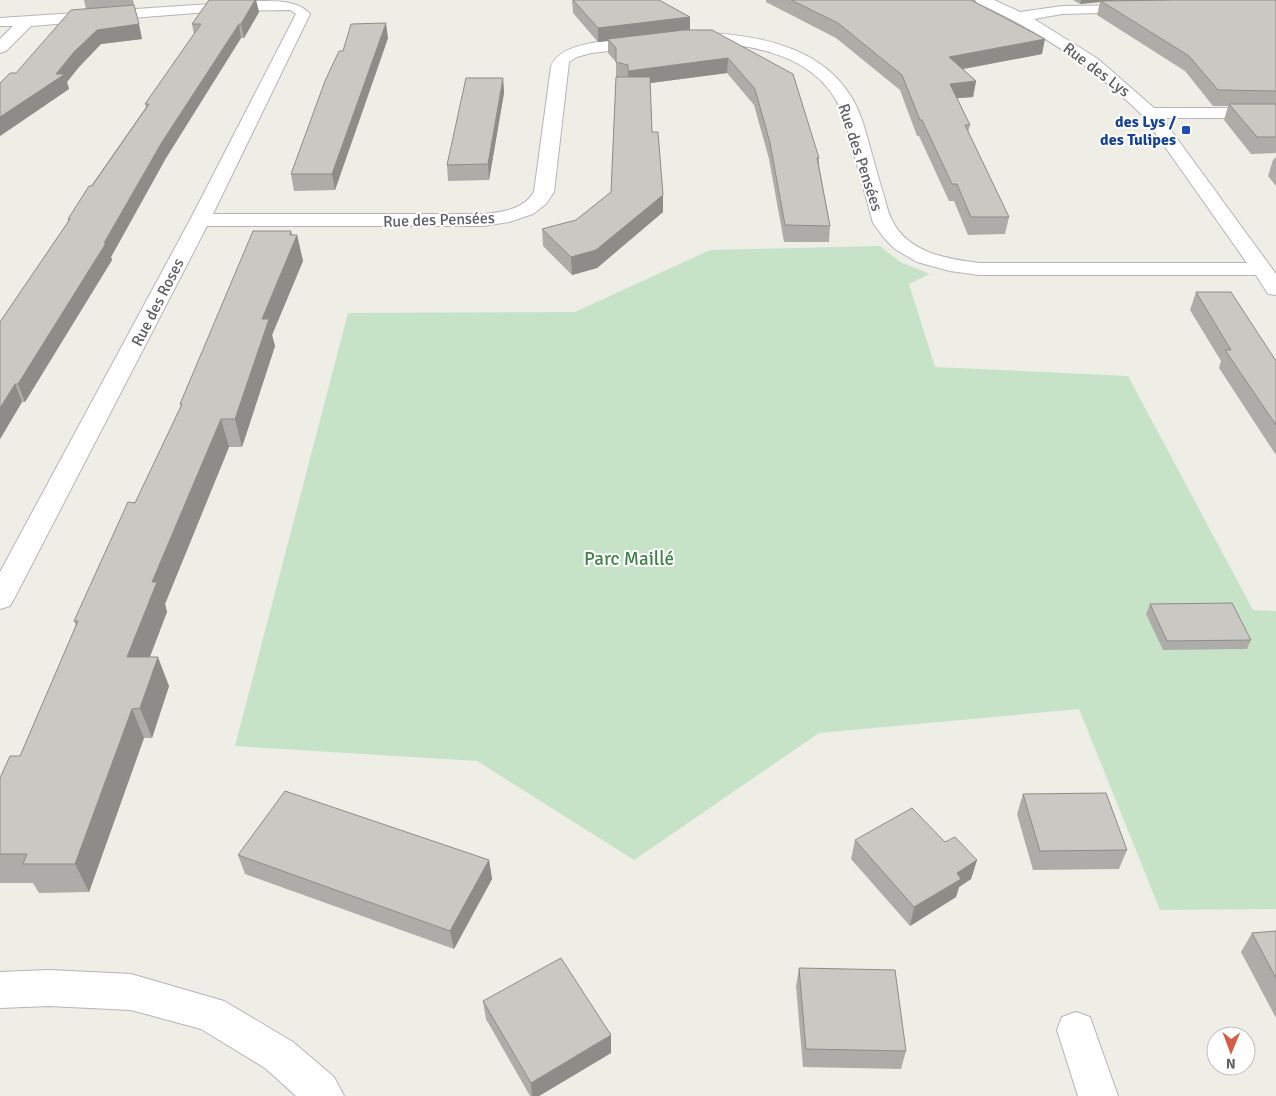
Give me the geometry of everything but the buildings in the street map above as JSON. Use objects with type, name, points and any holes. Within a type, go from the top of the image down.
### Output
[{"type":"street","name":"Rue des Lys","points":[[982,0],[1018,17],[1081,53],[1106,72],[1150,114],[1276,289]]},
{"type":"street","name":"Rue des Roses","points":[[0,599],[200,220],[303,14],[294,6],[204,7],[26,22]]},
{"type":"street","points":[[1018,17],[1062,10],[1151,8]]},
{"type":"street","points":[[0,22],[26,22]]},
{"type":"street","points":[[0,48],[26,22]]},
{"type":"street","name":"Rue des Pensées","points":[[200,220],[483,220],[506,217],[528,210],[540,201],[544,192],[559,67],[565,56],[576,52],[667,40],[711,37],[750,41],[772,46],[806,61],[822,73],[846,101],[883,223],[892,237],[910,252],[957,267],[979,269],[1262,269]]},
{"type":"street","points":[[1150,114],[1276,113]]},
{"type":"street","points":[[0,990],[49,988],[131,992],[210,1014],[279,1056],[324,1096]]},
{"type":"street","points":[[1076,1030],[1098,1096]]},
{"type":"green space","name":"Parc Maillé","points":[[880,246],[900,262],[930,274],[909,284],[935,367],[1128,376],[1253,610],[1276,611],[1276,909],[1160,910],[1079,709],[819,733],[634,860],[477,761],[235,746],[348,313],[575,312],[710,250]]},
{"type":"place","name":"des Lys / des Tulipes","points":[[1186,130]]}]
